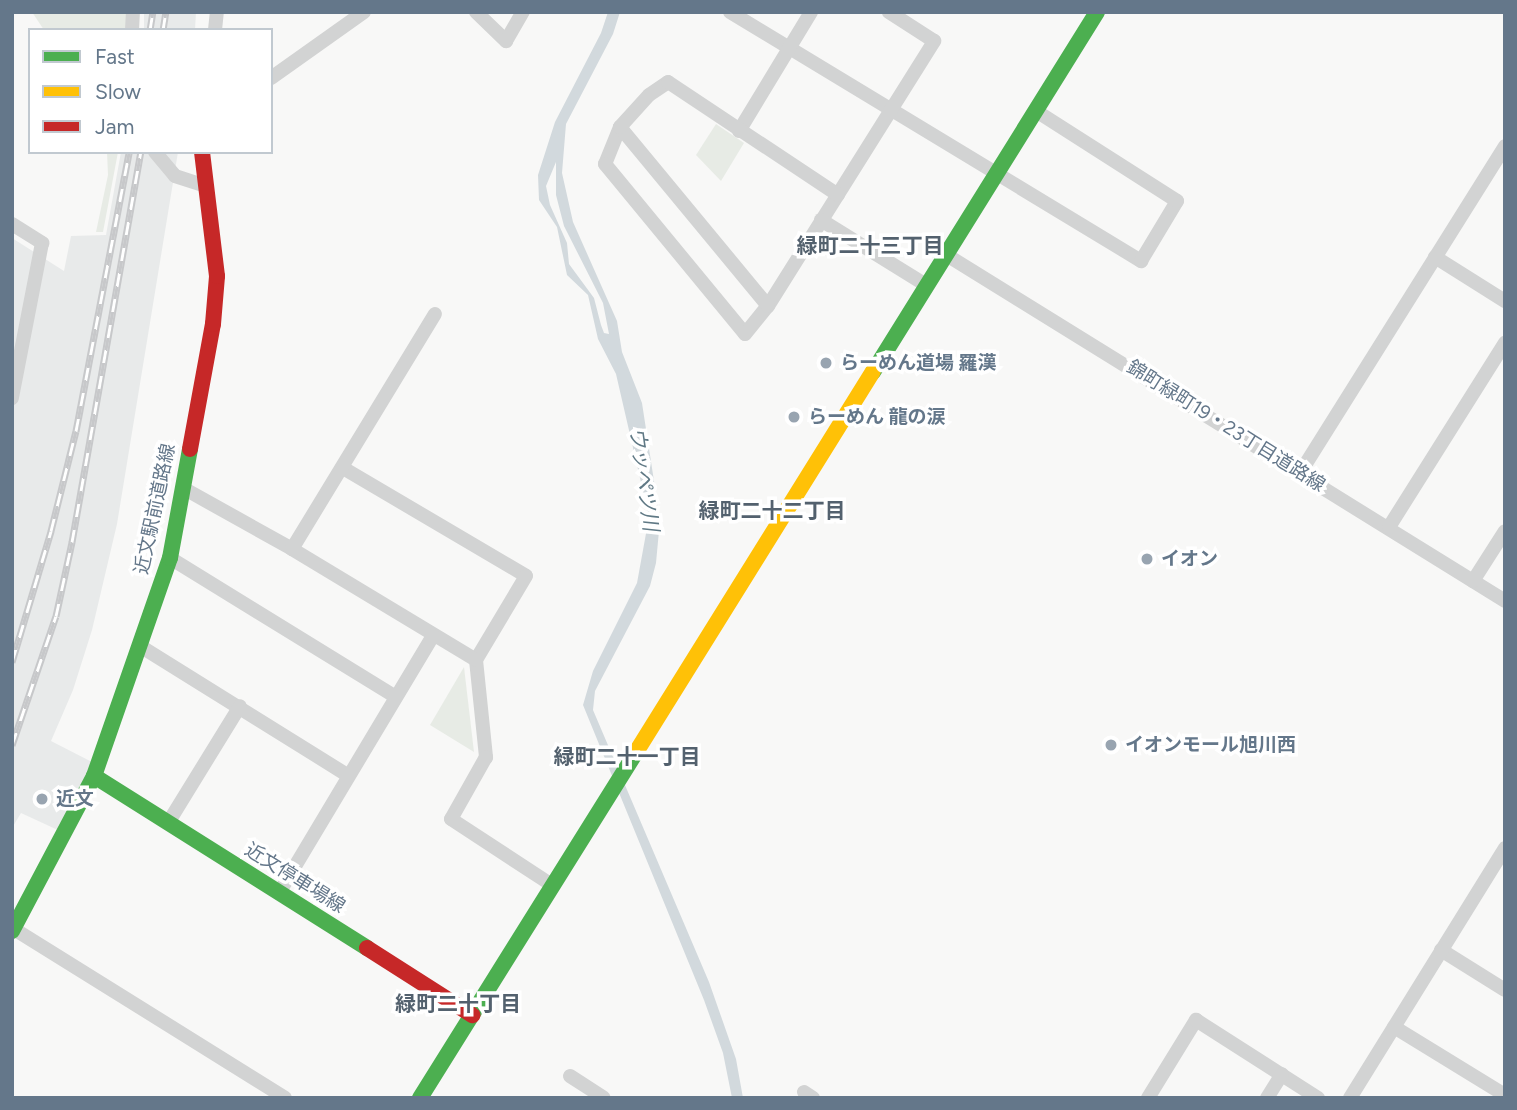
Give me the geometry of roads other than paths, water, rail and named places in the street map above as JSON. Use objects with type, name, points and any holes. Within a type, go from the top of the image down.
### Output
[{"type":"main road","points":[[420,1098],[634,750],[1097,12]]},
{"type":"main road","name":"近文駅前道路線","points":[[13,930],[94,776],[170,558],[213,324],[217,276],[215,236],[205,186],[202,154]]},
{"type":"main road","name":"近文停車場線","points":[[94,776],[472,1015]]},
{"type":"street","points":[[273,77],[364,12]]},
{"type":"street","points":[[476,12],[506,41],[523,12]]},
{"type":"street","points":[[730,12],[1140,261],[1177,201],[1036,111]]},
{"type":"street","points":[[739,131],[811,12]]},
{"type":"street","points":[[838,195],[668,82],[649,95],[620,127],[605,164],[745,334],[768,306],[821,220],[838,195],[934,41],[889,12]]},
{"type":"street","points":[[620,127],[768,306]]},
{"type":"street","points":[[1300,473],[1505,146]]},
{"type":"street","points":[[157,154],[175,176],[205,186]]},
{"type":"street","points":[[821,220],[926,285]]},
{"type":"street","points":[[12,224],[42,243],[12,398]]},
{"type":"street","name":"錦町緑町19・23丁目道路線","points":[[945,254],[1505,601]]},
{"type":"street","points":[[1435,257],[1505,301]]},
{"type":"street","points":[[292,549],[435,314]]},
{"type":"street","points":[[1389,527],[1505,343]]},
{"type":"street","points":[[343,468],[526,576],[476,660],[486,757],[451,818],[552,885]]},
{"type":"street","points":[[183,488],[292,549],[476,660]]},
{"type":"street","points":[[1473,582],[1505,531]]},
{"type":"street","points":[[170,558],[396,697]]},
{"type":"street","points":[[279,893],[347,775],[433,636]]},
{"type":"street","points":[[140,646],[347,775]]},
{"type":"street","points":[[168,823],[240,706]]},
{"type":"street","points":[[1350,1098],[1441,950],[1499,871],[1505,848]]},
{"type":"street","points":[[13,930],[285,1098]]},
{"type":"street","points":[[1441,950],[1505,990]]},
{"type":"street","points":[[1148,1098],[1196,1020],[1318,1098]]},
{"type":"street","points":[[1394,1027],[1505,1095]]},
{"type":"street","points":[[1267,1098],[1282,1074]]},
{"type":"street","points":[[570,1076],[604,1098]]},
{"type":"water","name":"ウッペツ川","points":[[608,12],[620,12],[613,34],[566,124],[562,173],[573,222],[617,321],[622,352],[642,403],[660,520],[656,563],[650,586],[595,691],[593,710],[709,982],[736,1059],[743,1098],[732,1098],[723,1053],[704,1000],[583,705],[593,671],[637,583],[649,517],[616,374],[598,339],[588,295],[567,275],[557,227],[539,200],[538,175],[555,122],[601,33]],"holes":[[[556,162],[556,195],[564,226],[603,303],[609,334],[604,333],[594,298],[569,264],[567,243],[550,205],[546,186]]]},
{"type":"railway","points":[[150,28],[153,12]]},
{"type":"railway","points":[[163,28],[166,12]]},
{"type":"railway","points":[[12,662],[51,531],[76,431],[129,154]]},
{"type":"railway","points":[[12,745],[56,616],[72,542],[141,154]]},
{"type":"place","name":"らーめん道場 羅漢","points":[[826,363]]},
{"type":"place","name":"らーめん 龍の涙","points":[[794,417]]},
{"type":"place","name":"イオン","points":[[1147,559]]},
{"type":"place","name":"イオンモール旭川西","points":[[1111,745]]},
{"type":"place","name":"近文","points":[[42,799]]},
{"type":"district","name":"緑町二十三丁目","points":[[870,246]]},
{"type":"district","name":"緑町二十二丁目","points":[[772,511]]},
{"type":"district","name":"緑町二十一丁目","points":[[627,757]]},
{"type":"district","name":"緑町二十丁目","points":[[458,1004]]}]
